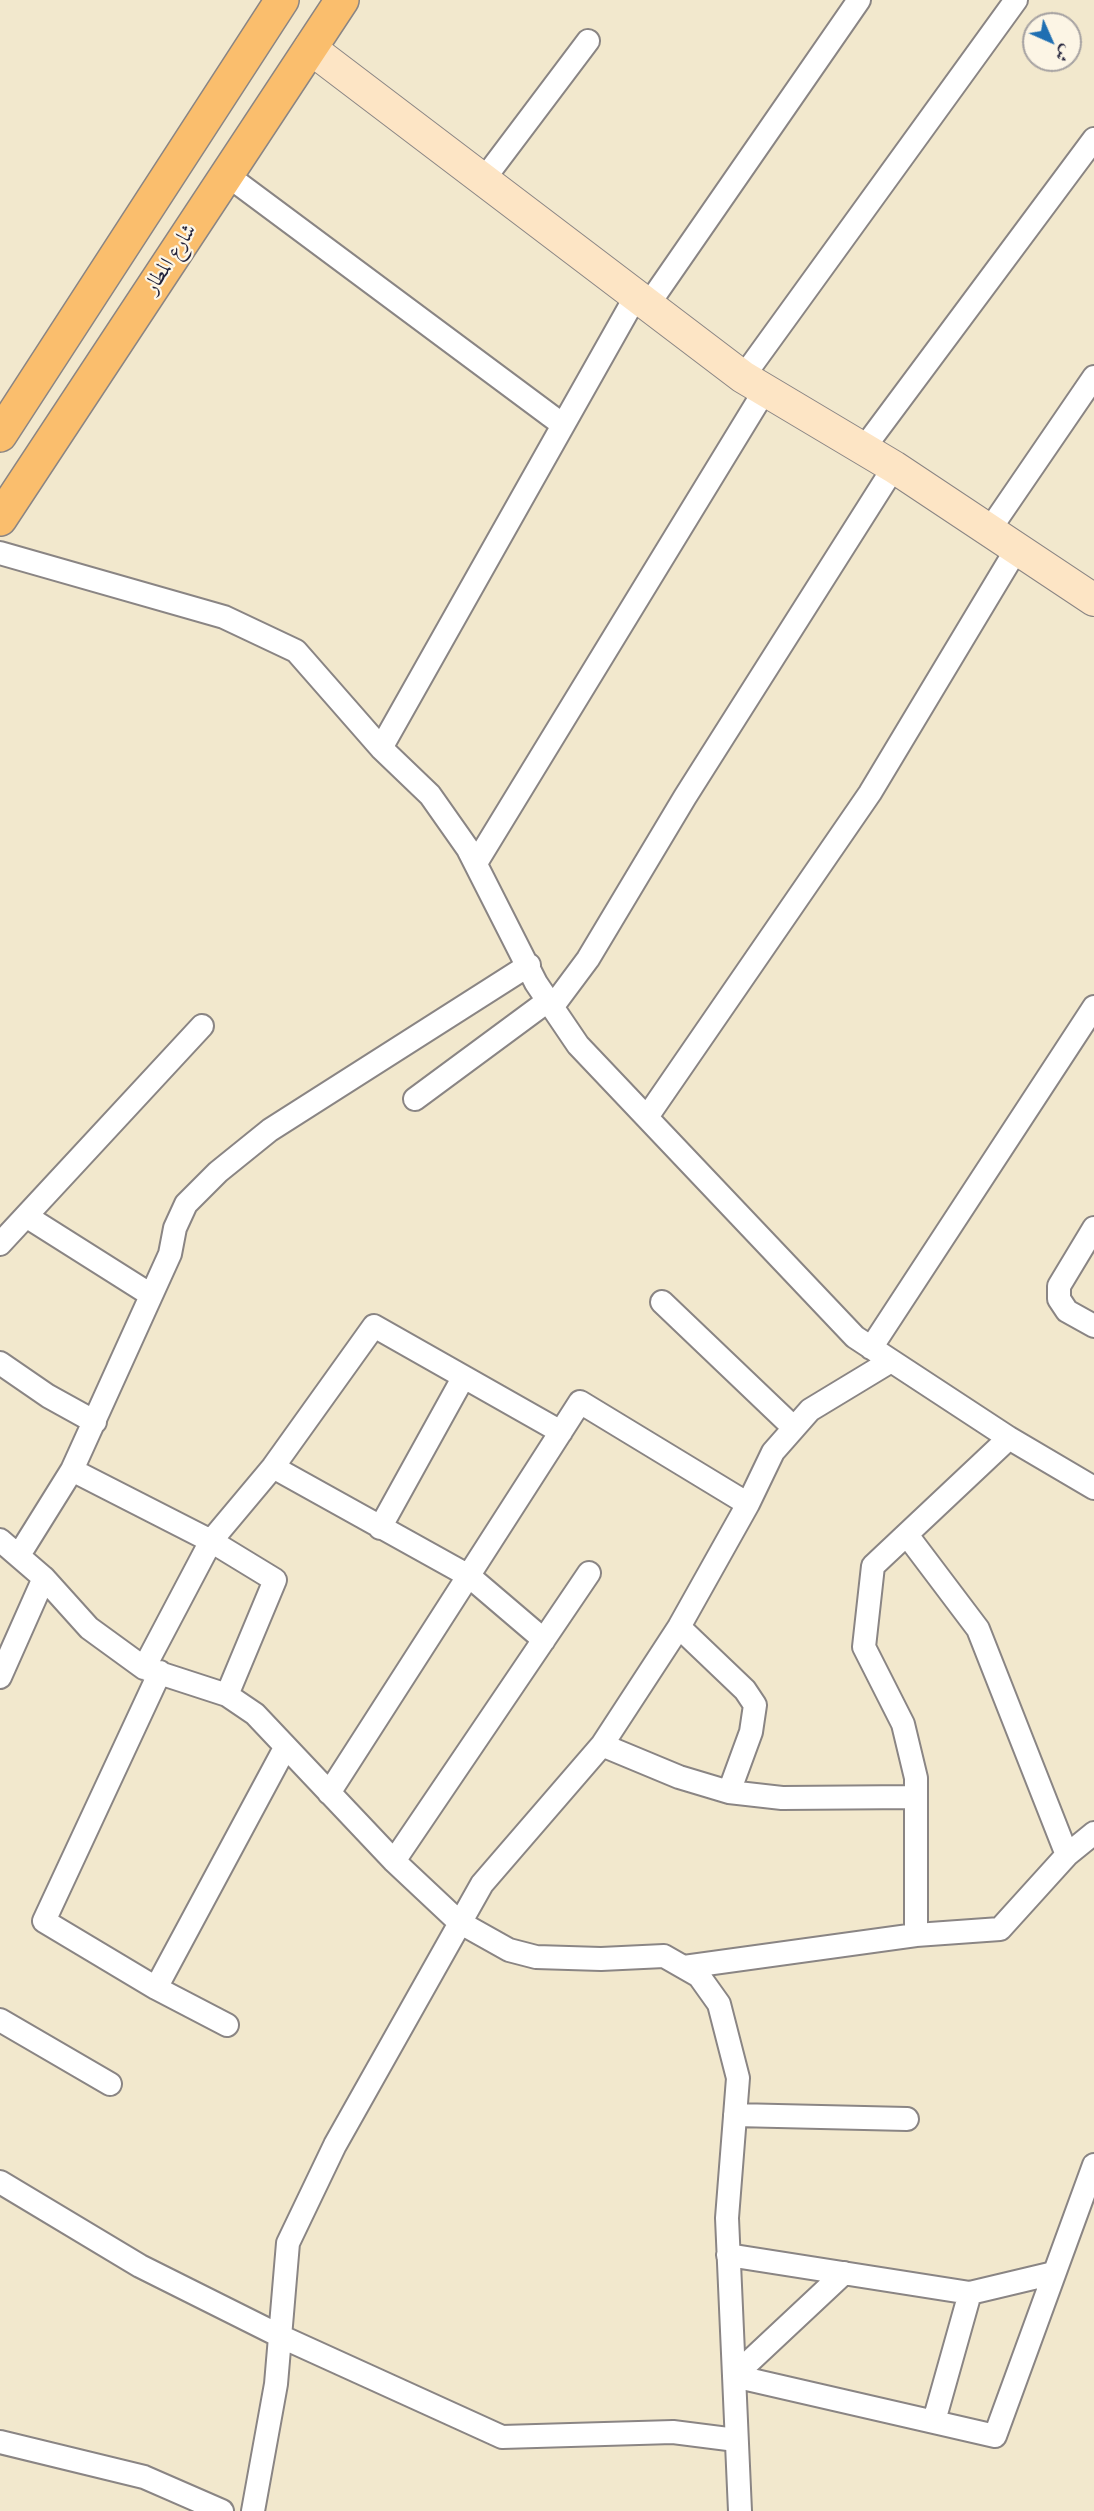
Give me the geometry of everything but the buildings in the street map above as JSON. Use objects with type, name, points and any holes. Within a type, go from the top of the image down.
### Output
[{"type":"main road","points":[[0,435],[282,0]]},
{"type":"main road","name":"شارع المطار","points":[[0,519],[342,0]]},
{"type":"street","points":[[381,748],[563,426],[642,301],[858,0]]},
{"type":"street","points":[[476,863],[754,383],[1016,0]]},
{"type":"street","points":[[484,179],[588,41]]},
{"type":"street","points":[[310,48],[642,301],[754,383],[894,467],[988,532],[1094,600]]},
{"type":"street","points":[[864,448],[1094,139]]},
{"type":"street","points":[[226,175],[563,426]]},
{"type":"street","points":[[988,532],[1094,377]]},
{"type":"street","points":[[415,1099],[551,1003],[588,959],[684,797],[894,467]]},
{"type":"street","points":[[647,1117],[870,793],[1016,550]]},
{"type":"street","points":[[0,553],[224,617],[296,651],[381,748],[430,795],[476,863],[536,983],[578,1045],[855,1337],[1009,1438],[1092,1481]]},
{"type":"street","points":[[19,1555],[72,1470],[95,1422],[170,1254],[175,1228],[186,1204],[218,1172],[270,1130],[528,965]]},
{"type":"street","points":[[871,1348],[1094,1007]]},
{"type":"street","points":[[0,1244],[202,1026]]},
{"type":"street","points":[[26,1216],[151,1295]]},
{"type":"street","points":[[1094,1228],[1059,1286],[1059,1299],[1066,1311],[1094,1326]]},
{"type":"street","points":[[662,1302],[794,1428]]},
{"type":"street","points":[[227,2025],[156,1988],[45,1921],[152,1670],[210,1541],[273,1467],[374,1326],[561,1432]]},
{"type":"street","points":[[253,2511],[269,2431],[282,2337],[288,2242],[334,2145],[459,1922],[489,1875],[602,1745],[679,1627],[748,1504],[773,1452],[810,1410],[891,1361]]},
{"type":"street","points":[[0,1363],[48,1396],[95,1422]]},
{"type":"street","points":[[380,1528],[463,1378]]},
{"type":"street","points":[[329,1793],[580,1402],[748,1504]]},
{"type":"street","points":[[916,1935],[916,1779],[903,1724],[864,1647],[873,1566],[1009,1438]]},
{"type":"street","points":[[273,1467],[469,1576],[544,1640]]},
{"type":"street","points":[[72,1470],[210,1541],[275,1580],[227,1695]]},
{"type":"street","points":[[907,1536],[978,1629],[1067,1855]]},
{"type":"street","points":[[0,1540],[44,1578],[89,1628],[152,1670],[227,1695],[255,1714],[394,1861],[459,1922],[509,1950],[536,1957],[601,1959],[664,1956],[699,1976],[719,2004],[738,2078],[727,2218],[740,2511]]},
{"type":"street","points":[[394,1861],[589,1573]]},
{"type":"street","points":[[0,1677],[44,1578]]},
{"type":"street","points":[[679,1627],[745,1690],[755,1705],[751,1732],[729,1792]]},
{"type":"street","points":[[602,1745],[680,1777],[729,1792],[782,1798],[916,1797]]},
{"type":"street","points":[[156,1988],[285,1748]]},
{"type":"street","points":[[684,1967],[916,1935],[1000,1929],[1067,1855],[1094,1833]]},
{"type":"street","points":[[0,2020],[110,2084]]},
{"type":"street","points":[[735,2115],[907,2119]]},
{"type":"street","points":[[734,2376],[995,2436],[1094,2165]]},
{"type":"street","points":[[0,2182],[140,2266],[282,2337],[502,2437],[673,2432],[736,2440]]},
{"type":"street","points":[[728,2255],[970,2293],[1054,2273]]},
{"type":"street","points":[[734,2376],[844,2273]]},
{"type":"street","points":[[934,2421],[970,2293]]},
{"type":"street","points":[[0,2442],[144,2477],[222,2511]]}]
